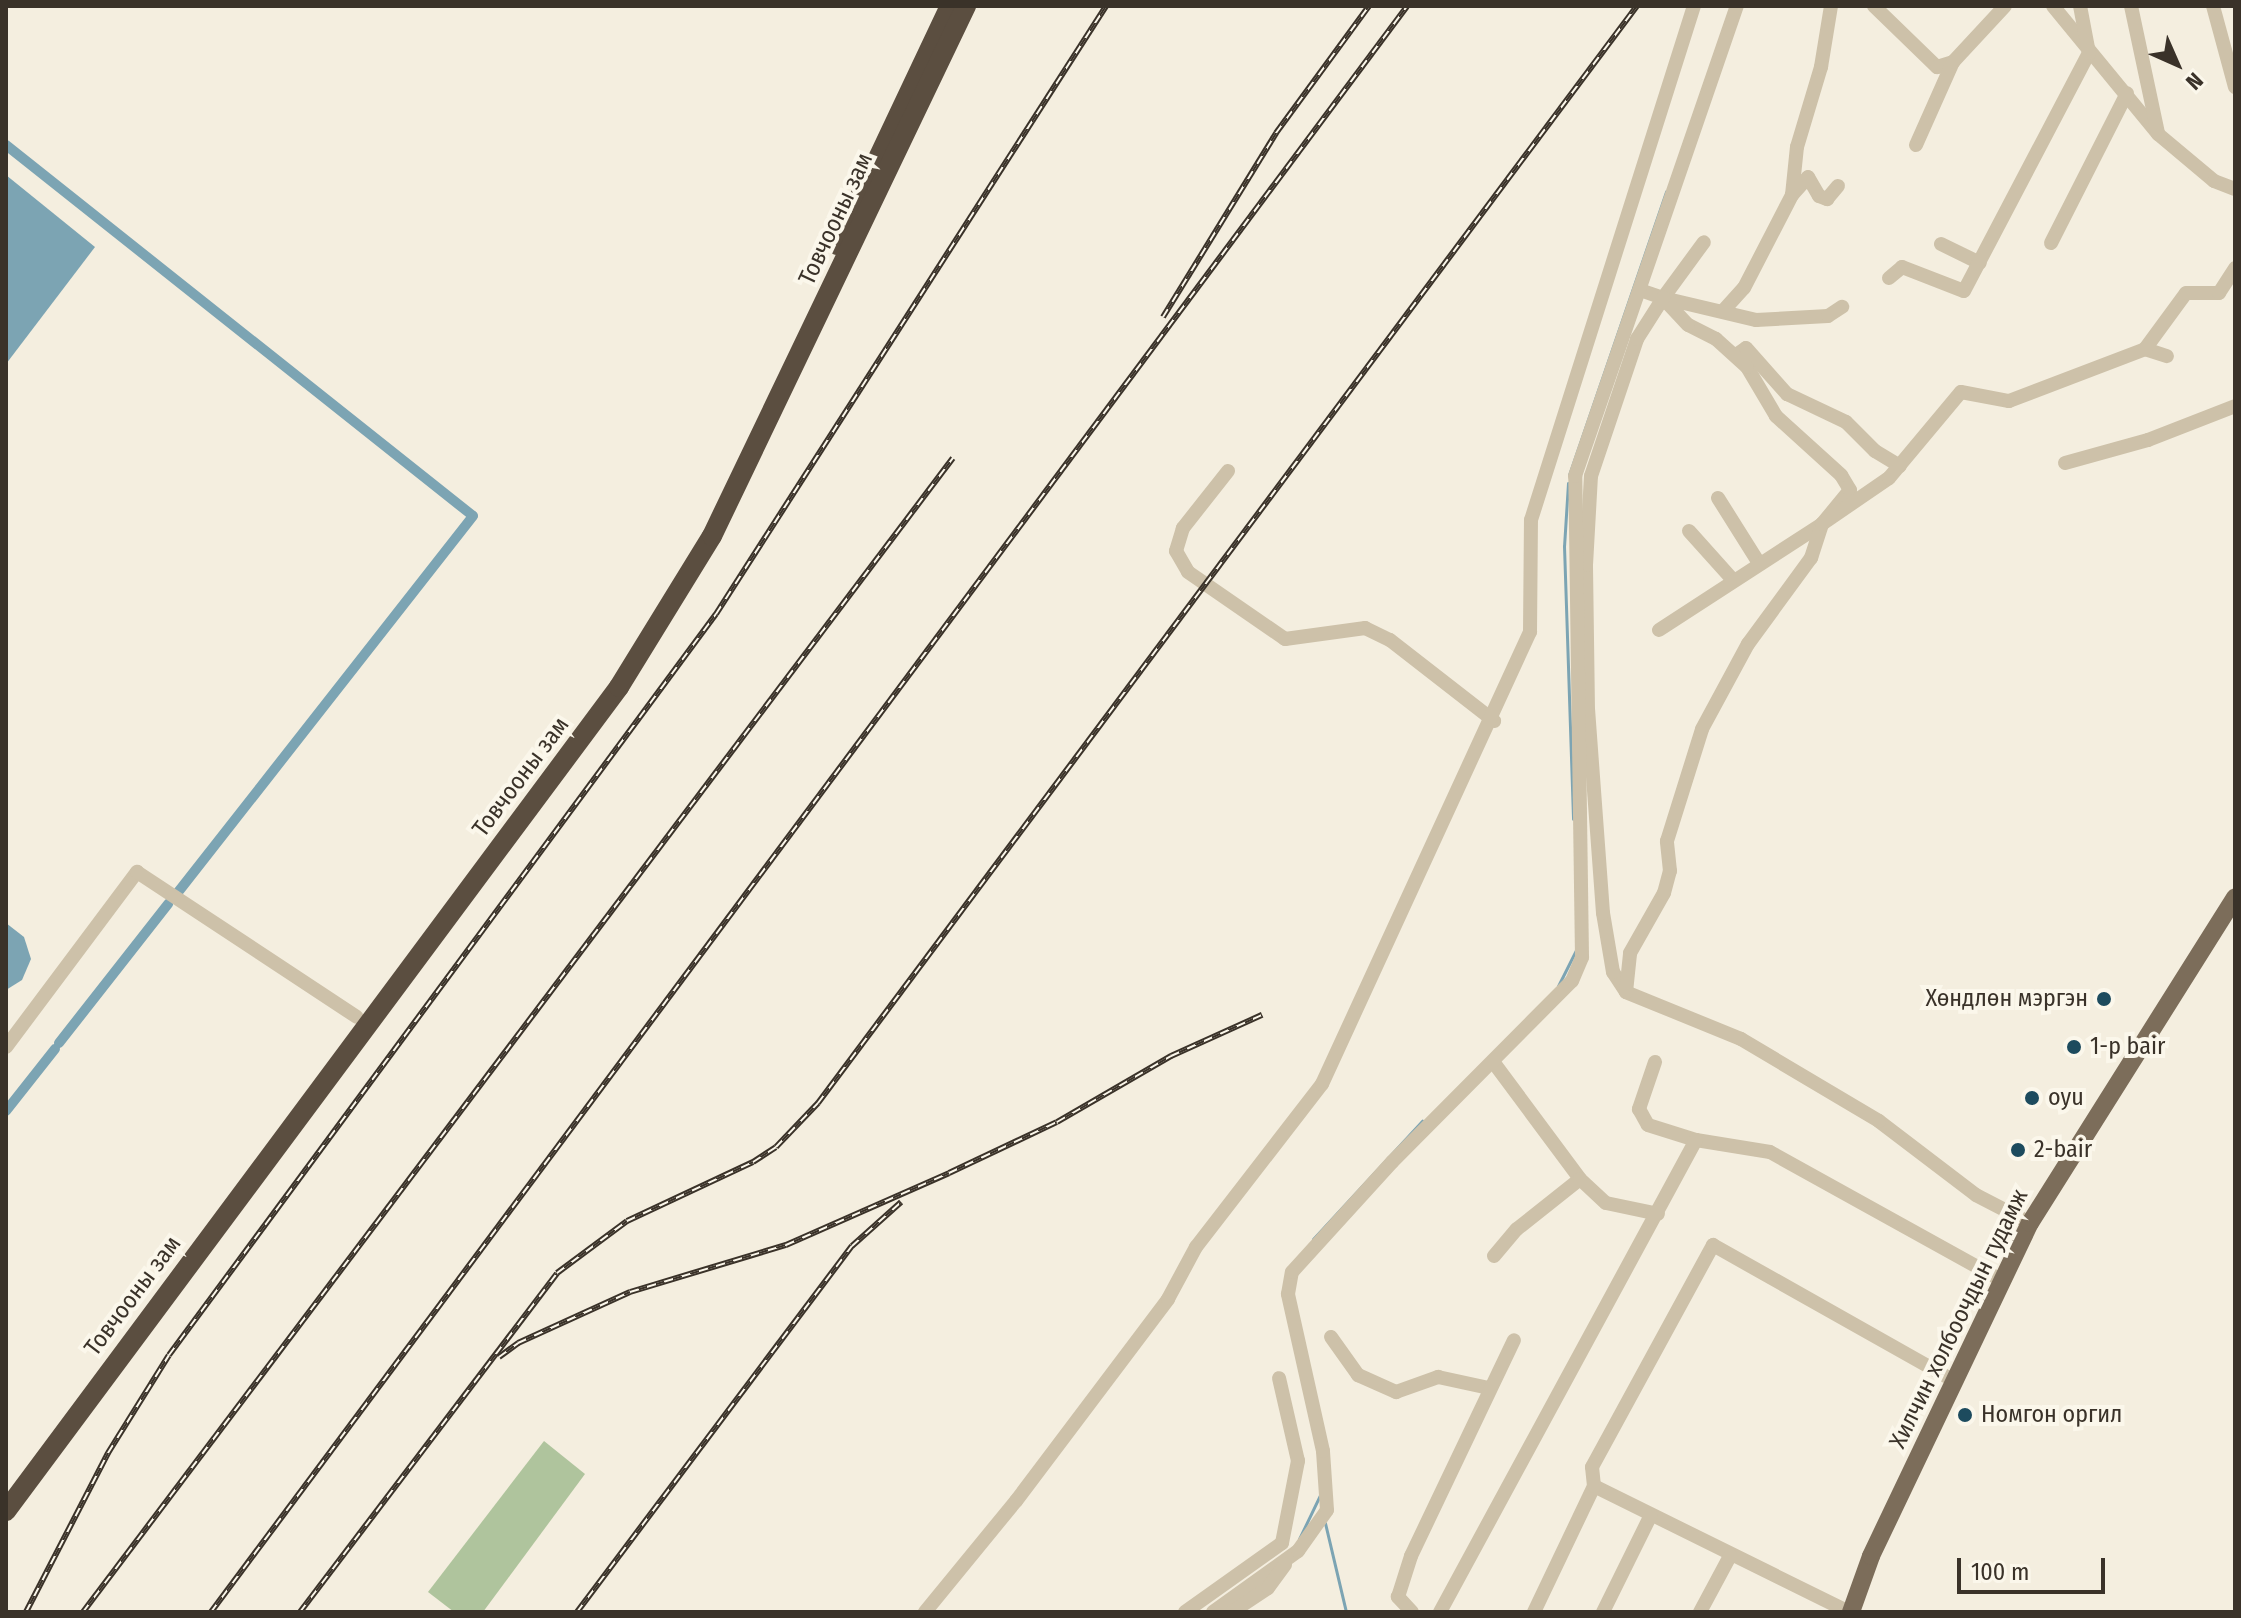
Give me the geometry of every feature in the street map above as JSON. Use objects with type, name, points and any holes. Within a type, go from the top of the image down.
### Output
[{"type":"highway","name":"Товчооны зам","points":[[6,1488],[608,680],[667,587],[813,298],[950,6]]},
{"type":"highway","name":"Товчооны зам","points":[[6,1511],[627,674],[712,536],[966,6]]},
{"type":"main road","name":"Хилчин холбоочдын гудамж","points":[[1850,1612],[1871,1556],[2030,1223],[2235,897]]},
{"type":"street","points":[[925,1612],[1026,1488],[1168,1299],[1196,1247],[1322,1084],[1494,721],[1530,632],[1531,520],[1694,6]]},
{"type":"street","points":[[1232,1612],[1268,1588],[1327,1510],[1323,1451],[1289,1281],[1392,1162],[1494,1063],[1572,981],[1582,957],[1575,476],[1737,6]]},
{"type":"street","points":[[1792,195],[1797,147],[1821,67],[1831,6]]},
{"type":"street","points":[[1874,6],[1937,67],[1953,62]]},
{"type":"street","points":[[1916,145],[1953,62],[2005,6]]},
{"type":"street","points":[[2053,6],[2158,134],[2214,181],[2235,189]]},
{"type":"street","points":[[1889,278],[1902,267],[1964,291],[2089,53],[2080,6]]},
{"type":"street","points":[[2131,6],[2158,134]]},
{"type":"street","points":[[2213,6],[2235,87]]},
{"type":"street","points":[[2051,243],[2127,93]]},
{"type":"street","points":[[1723,311],[1744,288],[1792,195],[1808,177],[1819,196],[1827,199],[1838,186]]},
{"type":"street","points":[[1704,242],[1637,339],[1591,476],[1586,565],[1588,710],[1603,913],[1613,972],[1626,992],[1741,1039],[1879,1121],[1963,1187],[2030,1223]]},
{"type":"street","points":[[1941,244],[1980,263]]},
{"type":"street","points":[[1659,630],[1822,524],[1900,466],[1961,392],[2009,401],[2145,349],[2186,293],[2219,293],[2235,268]]},
{"type":"street","points":[[1640,290],[1756,320],[1828,316],[1842,307]]},
{"type":"street","points":[[1626,992],[1630,953],[1664,893],[1670,871],[1667,841],[1702,729],[1748,644],[1811,558],[1822,524],[1850,490],[1841,475],[1776,416],[1736,355],[1688,325],[1663,298]]},
{"type":"street","points":[[1736,355],[1746,348],[1787,394],[1846,422],[1875,451],[1900,466]]},
{"type":"street","points":[[2145,349],[2167,356]]},
{"type":"street","points":[[2065,463],[2148,440],[2235,406]]},
{"type":"street","points":[[1228,471],[1183,528],[1176,551],[1188,572],[1285,639],[1365,628],[1390,640],[1494,721]]},
{"type":"street","points":[[1718,498],[1759,563]]},
{"type":"street","points":[[1689,531],[1733,580]]},
{"type":"street","points":[[6,1047],[137,872],[357,1017]]},
{"type":"street","points":[[1655,1062],[1639,1109],[1648,1125],[1696,1140],[1770,1152],[2001,1280]]},
{"type":"street","points":[[1494,1063],[1580,1179],[1606,1203],[1658,1214]]},
{"type":"street","points":[[1440,1612],[1696,1140]]},
{"type":"street","points":[[1494,1256],[1517,1229],[1580,1179]]},
{"type":"street","points":[[1534,1612],[1594,1486],[1592,1467],[1713,1245],[1954,1381]]},
{"type":"street","points":[[1331,1337],[1358,1375],[1396,1392],[1438,1377],[1489,1388]]},
{"type":"street","points":[[1412,1612],[1398,1597],[1411,1556],[1514,1340]]},
{"type":"street","points":[[1185,1612],[1282,1543],[1298,1461],[1279,1378]]},
{"type":"street","points":[[1594,1486],[1730,1556],[1850,1612]]},
{"type":"street","points":[[1603,1612],[1651,1515]]},
{"type":"street","points":[[1700,1612],[1730,1556]]},
{"type":"street","points":[[1213,1612],[1289,1558]]},
{"type":"green space","points":[[544,1441],[585,1474],[483,1612],[454,1612],[428,1592]]},
{"type":"water","points":[[6,175],[95,247],[6,364]]},
{"type":"water","points":[[6,923],[24,937],[31,959],[22,980],[6,990]]},
{"type":"waterway","points":[[6,145],[473,516],[178,892]]},
{"type":"waterway","points":[[1569,475],[1666,191]]},
{"type":"waterway","points":[[1568,483],[1564,546],[1573,819]]},
{"type":"waterway","points":[[59,1043],[168,904]]},
{"type":"waterway","points":[[1558,986],[1576,950]]},
{"type":"waterway","points":[[6,1111],[55,1049]]},
{"type":"waterway","points":[[1313,1239],[1422,1121]]},
{"type":"waterway","points":[[1299,1539],[1320,1495]]},
{"type":"waterway","points":[[1325,1523],[1346,1612]]},
{"type":"railway","points":[[26,1612],[108,1453],[169,1355],[716,614],[1106,6]]},
{"type":"railway","points":[[1163,317],[1276,133],[1369,6]]},
{"type":"railway","points":[[211,1612],[1407,6]]},
{"type":"railway","points":[[300,1612],[557,1273],[627,1221],[753,1162],[776,1147],[818,1103],[1637,6]]},
{"type":"railway","points":[[83,1612],[953,458]]},
{"type":"railway","points":[[499,1357],[518,1343],[630,1292],[786,1245],[949,1173],[1057,1122],[1171,1056],[1262,1015]]},
{"type":"railway","points":[[577,1612],[852,1246],[901,1202]]},
{"type":"place","name":"Хөндлөн мэргэн","points":[[2104,999]]},
{"type":"place","name":"1-p bair","points":[[2074,1047]]},
{"type":"place","name":"oyu","points":[[2032,1098]]},
{"type":"place","name":"2-bair","points":[[2018,1150]]},
{"type":"place","name":"Номгон оргил","points":[[1965,1415]]}]
